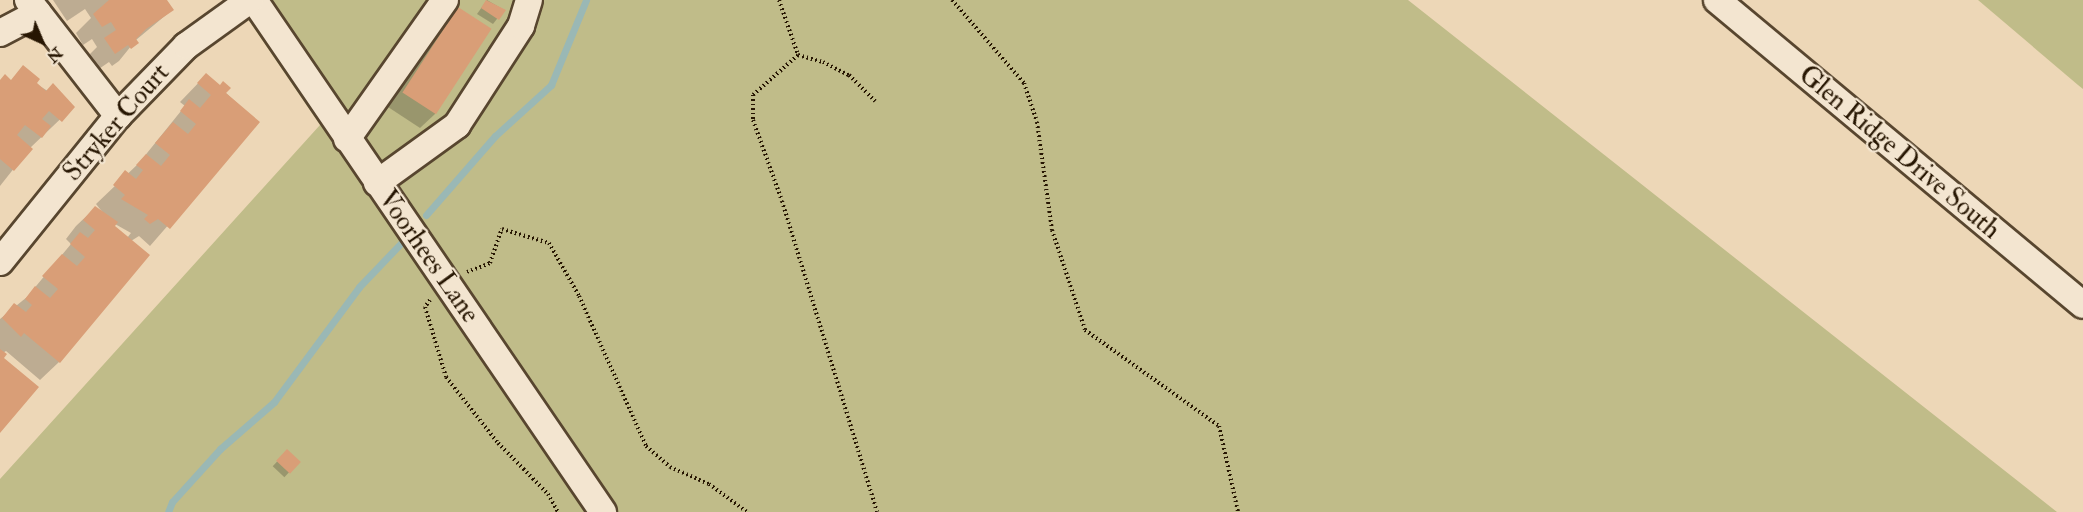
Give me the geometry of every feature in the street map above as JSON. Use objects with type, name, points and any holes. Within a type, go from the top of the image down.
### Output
[{"type":"street","name":"Stryker Court","points":[[0,262],[118,116],[186,46],[252,0]]},
{"type":"street","name":"Voorhees Lane","points":[[252,0],[603,512]]},
{"type":"street","points":[[347,139],[446,0]]},
{"type":"street","points":[[377,183],[457,125],[520,26],[530,0]]},
{"type":"street","name":"Glen Ridge Drive South","points":[[1716,0],[2083,305]]},
{"type":"street","points":[[0,33],[33,7],[118,116]]},
{"type":"path","points":[[779,0],[798,56]]},
{"type":"path","points":[[952,0],[1023,83],[1037,122],[1052,230],[1085,330],[1219,426],[1238,512]]},
{"type":"path","points":[[798,56],[823,62],[849,75],[875,101]]},
{"type":"path","points":[[798,56],[753,95],[753,120],[782,201],[877,512]]},
{"type":"path","points":[[558,512],[548,494],[498,443],[446,377],[425,308],[444,280],[490,263],[502,229],[549,243],[579,296],[646,446],[670,467],[708,484],[747,512]]},
{"type":"shaded area","points":[[235,0],[1408,0],[2057,512],[0,512],[0,479],[320,125]]},
{"type":"shaded area","points":[[1978,0],[2083,0],[2083,89],[2078,85]]},
{"type":"building","points":[[109,0],[167,0],[174,10],[146,29],[136,39],[139,43],[131,49],[128,45],[115,54],[104,38],[116,30],[111,22],[102,27],[93,14]]},
{"type":"building","points":[[486,0],[506,10],[499,20],[481,8]]},
{"type":"building","points":[[458,7],[492,29],[436,114],[402,93]]},
{"type":"building","points":[[23,65],[40,79],[37,83],[46,91],[53,83],[75,107],[62,122],[49,111],[42,119],[51,126],[42,138],[25,125],[17,135],[33,149],[14,171],[0,159],[0,80],[5,74],[11,80]]},
{"type":"building","points":[[206,73],[220,85],[223,81],[231,88],[226,93],[260,122],[170,229],[158,219],[150,224],[144,219],[148,215],[121,199],[125,195],[113,185],[125,170],[136,179],[143,170],[136,165],[146,154],[161,166],[170,155],[155,143],[173,122],[188,134],[196,124],[180,111],[189,99],[200,108],[211,95],[197,83]]},
{"type":"building","points":[[95,206],[118,222],[115,226],[150,255],[60,363],[24,333],[21,337],[2,318],[14,303],[26,312],[32,305],[25,299],[35,286],[50,298],[58,289],[42,276],[62,254],[77,266],[85,257],[70,244],[80,232],[88,238],[95,230],[83,220]]},
{"type":"building","points":[[0,349],[7,354],[4,358],[39,387],[0,433]]},
{"type":"building","points":[[287,449],[301,462],[290,474],[276,461]]},
{"type":"waterway","points":[[426,215],[495,136],[551,85],[586,0]]},
{"type":"waterway","points":[[168,512],[172,502],[220,449],[274,402],[359,287],[401,243]]}]
